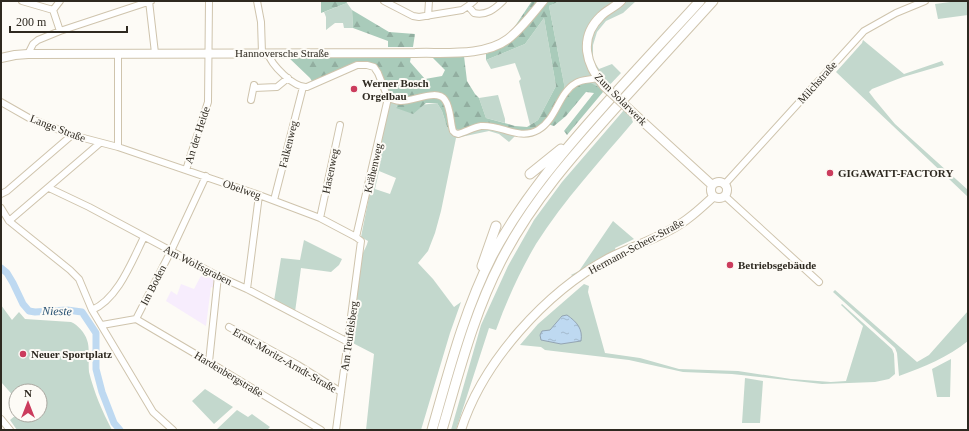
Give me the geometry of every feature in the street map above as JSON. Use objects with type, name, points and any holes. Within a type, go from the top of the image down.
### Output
[{"type":"highway","points":[[432,430],[456,346],[476,292],[493,256],[511,224],[525,202],[576,137],[700,1]]},
{"type":"highway","points":[[442,430],[466,348],[482,302],[501,261],[519,230],[547,189],[584,144],[713,1]]},
{"type":"highway","points":[[530,174],[576,137]]},
{"type":"highway","points":[[476,292],[483,263],[496,226]]},
{"type":"main road","name":"Hannoversche Straße","points":[[1,58],[28,54],[415,53],[485,50],[494,47],[508,38],[544,1]]},
{"type":"main road","name":"Zum Solarwerk","points":[[621,1],[601,16],[589,34],[587,47],[592,70],[604,86],[712,185]]},
{"type":"main road","points":[[718,182],[724,185],[727,191],[725,196],[719,199],[713,196],[710,191],[712,185],[718,182]]},
{"type":"main road","name":"Hermann-Scheer-Straße","points":[[461,430],[473,400],[489,372],[510,344],[546,304],[573,281],[602,263],[670,230],[692,215],[713,196]]},
{"type":"street","points":[[22,1],[53,10]]},
{"type":"street","points":[[53,10],[60,1]]},
{"type":"street","points":[[28,54],[31,47],[36,42],[60,31],[150,1],[155,53]]},
{"type":"street","name":"An der Heide","points":[[186,170],[208,102],[209,1]]},
{"type":"street","points":[[257,1],[265,53],[296,85],[307,87],[357,65],[374,66],[388,98],[400,101],[432,95],[440,96],[446,102],[455,133],[462,133],[480,126],[490,126],[517,134],[537,131],[544,126],[551,117],[570,87],[580,81],[597,78]]},
{"type":"street","points":[[428,16],[429,1]]},
{"type":"street","points":[[388,2],[413,16],[419,17],[462,10],[474,1]]},
{"type":"street","points":[[468,6],[474,13],[484,14],[493,10],[502,1]]},
{"type":"street","name":"Milchstraße","points":[[724,185],[864,31],[882,20],[925,1]]},
{"type":"street","points":[[53,10],[60,31]]},
{"type":"street","points":[[118,54],[118,147]]},
{"type":"street","points":[[251,100],[254,86],[277,87],[288,78]]},
{"type":"street","name":"Falkenweg","points":[[274,200],[303,87]]},
{"type":"street","name":"Krähenweg","points":[[359,239],[388,98]]},
{"type":"street","name":"Lange Straße","points":[[1,102],[29,118],[72,135],[118,147]]},
{"type":"street","name":"Hasenweg","points":[[320,218],[340,124]]},
{"type":"street","points":[[1,194],[7,191],[72,135]]},
{"type":"street","points":[[9,221],[100,143]]},
{"type":"street","name":"Obelweg","points":[[118,147],[274,200],[320,218],[359,239]]},
{"type":"street","name":"Im Boden","points":[[102,325],[136,319],[171,251],[206,176]]},
{"type":"street","name":"Am Wolfsgraben","points":[[49,188],[348,342]]},
{"type":"street","points":[[247,289],[259,195]]},
{"type":"street","points":[[725,196],[819,282]]},
{"type":"street","points":[[1,210],[9,221],[79,279],[92,310],[153,412],[173,430]]},
{"type":"street","points":[[92,310],[106,301],[118,286],[144,237]]},
{"type":"street","name":"Am Teufelsberg","points":[[336,430],[348,342],[359,239]]},
{"type":"street","points":[[209,362],[218,276]]},
{"type":"street","name":"Hardenbergstraße","points":[[136,319],[321,430]]},
{"type":"street","name":"Ernst-Moritz-Arndt-Straße","points":[[229,328],[298,365],[341,392]]},
{"type":"street","points":[[1,419],[10,430]]},
{"type":"shaded area","points":[[203,272],[215,281],[214,288],[211,287],[206,326],[166,301],[171,291],[177,295],[181,284],[194,289]]},
{"type":"green space","points":[[321,1],[346,1],[347,3],[321,13]]},
{"type":"green space","points":[[532,1],[560,1],[549,6],[564,84],[564,91],[570,93],[578,84],[589,82],[602,89],[603,92],[567,135],[564,131],[594,93],[586,92],[566,116],[554,126],[544,123],[537,128],[519,132],[489,124],[461,130],[447,127],[442,111],[437,103],[426,103],[413,114],[396,108],[400,98],[394,94],[388,94],[368,63],[313,83],[310,78],[287,56],[411,56],[410,62],[425,79],[442,76],[445,70],[431,56],[464,56],[467,81],[479,98],[486,118],[515,126],[527,127],[538,120],[556,86],[544,18],[525,44],[486,60],[486,54],[501,47]]},
{"type":"green space","points":[[560,1],[636,1],[623,13],[606,21],[597,32],[593,45],[593,60],[599,69],[612,64],[621,73],[603,92],[602,88],[578,84],[570,93],[564,91],[564,84],[549,6]]},
{"type":"green space","points":[[968,1],[968,15],[938,19],[935,4]]},
{"type":"green space","points":[[347,3],[352,10],[353,28],[344,28],[343,23],[335,23],[326,30],[326,17],[324,12]]},
{"type":"green space","points":[[352,10],[389,32],[415,34],[413,47],[388,47],[388,41],[353,28]]},
{"type":"green space","points":[[544,18],[556,86],[538,120],[530,125],[519,81],[521,79],[515,63],[491,69],[486,60],[525,44]]},
{"type":"green space","points":[[863,40],[904,74],[942,61],[944,65],[903,77],[872,89],[869,92],[895,124],[968,190],[968,197],[836,72]]},
{"type":"green space","points":[[388,94],[394,94],[400,98],[396,108],[437,103],[442,111],[447,127],[479,125],[519,132],[509,142],[499,134],[489,131],[456,138],[435,233],[428,251],[418,263],[433,279],[454,307],[461,302],[450,333],[421,430],[366,430],[374,354],[345,339],[362,255],[368,241],[361,237]],"holes":[[[379,171],[396,178],[390,194],[375,189]]]},
{"type":"green space","points":[[498,95],[505,123],[486,118],[479,98]]},
{"type":"green space","points":[[624,110],[630,115],[633,122],[558,212],[530,254],[509,297],[496,330],[489,328],[456,430],[451,430],[481,325],[508,266],[534,220],[562,182]]},
{"type":"green space","points":[[613,221],[634,239],[615,248],[616,251],[574,277],[571,275],[579,271]]},
{"type":"green space","points":[[304,240],[342,259],[339,265],[331,272],[301,268],[295,312],[274,301],[281,258],[300,260]]},
{"type":"green space","points":[[584,284],[589,286],[588,292],[605,353],[640,358],[679,369],[738,371],[791,379],[831,382],[846,381],[863,326],[841,305],[842,304],[892,349],[894,354],[895,374],[889,379],[875,382],[822,384],[732,374],[683,372],[629,360],[545,350],[541,347],[520,345],[538,324]]},
{"type":"green space","points":[[835,290],[917,362],[929,355],[968,311],[968,341],[935,361],[899,376],[897,353],[895,348],[833,292]]},
{"type":"green space","points":[[1,305],[12,320],[19,312],[25,319],[71,322],[81,330],[86,337],[89,351],[89,372],[93,387],[112,430],[17,430],[12,423],[48,423],[48,383],[8,383],[8,390],[1,382]]},
{"type":"green space","points":[[951,359],[950,397],[937,397],[932,369]]},
{"type":"green space","points":[[745,378],[763,381],[760,423],[742,423]]},
{"type":"green space","points":[[205,389],[233,407],[214,424],[192,401]]},
{"type":"green space","points":[[237,410],[248,417],[252,414],[270,427],[267,430],[216,430]]},
{"type":"water","points":[[567,315],[574,320],[580,329],[581,341],[561,344],[541,340],[540,335],[542,331],[550,330],[562,316]]},
{"type":"waterway","name":"Nieste","points":[[1,268],[7,273],[23,304],[29,311],[67,310],[82,312],[96,333],[96,369],[102,392],[114,423],[120,430]]},
{"type":"place","name":"Werner Bosch Orgelbau","points":[[354,89]]},
{"type":"place","name":"GIGAWATT-FACTORY","points":[[830,173]]},
{"type":"place","name":"Betriebsgebäude","points":[[730,265]]},
{"type":"place","name":"Neuer Sportplatz","points":[[23,354]]}]
